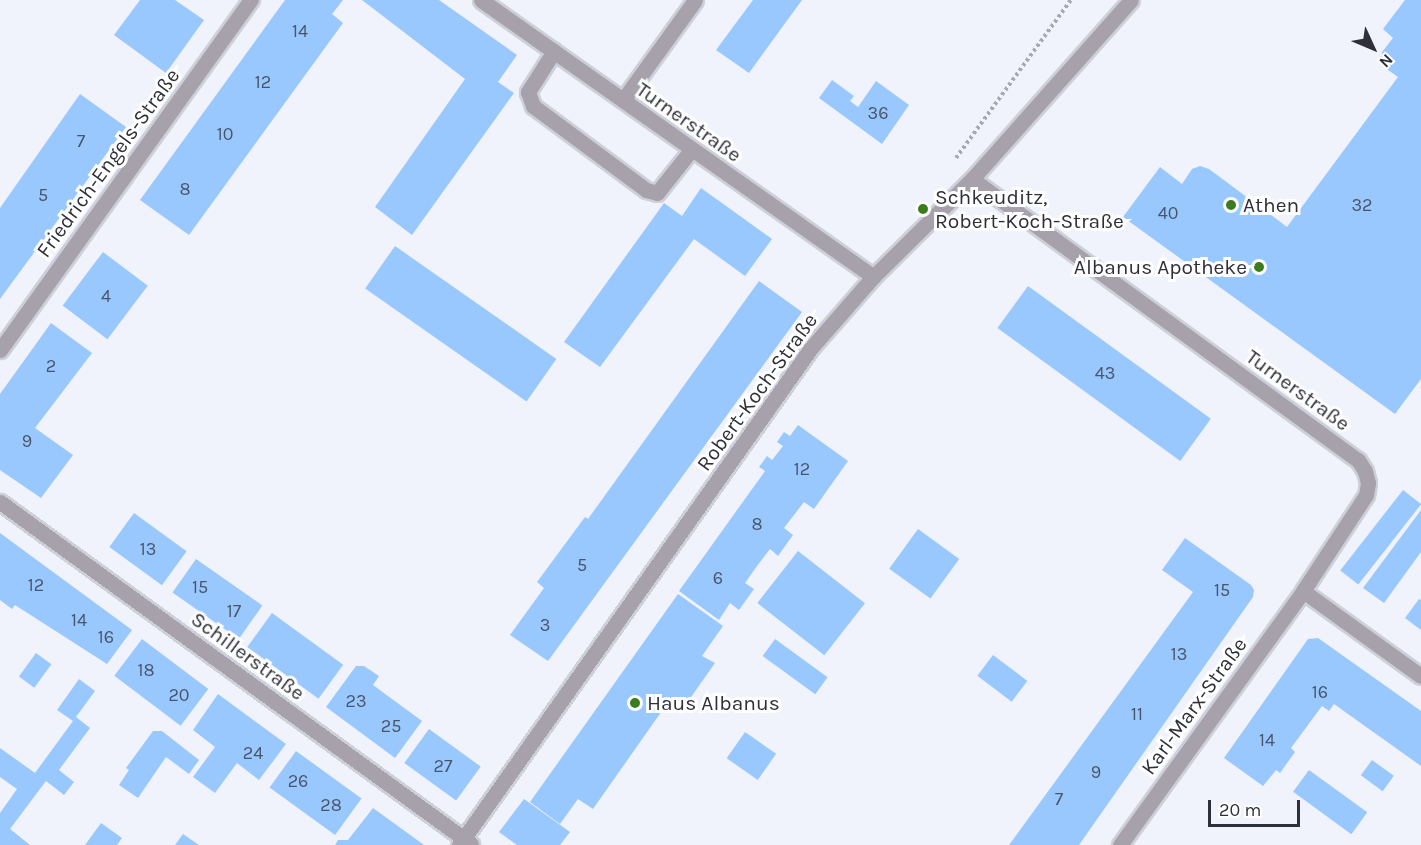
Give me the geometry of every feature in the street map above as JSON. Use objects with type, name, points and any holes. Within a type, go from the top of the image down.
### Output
[{"type":"street","name":"Friedrich-Engels-Straße","points":[[0,350],[251,0]]},
{"type":"street","name":"Turnerstraße","points":[[481,0],[873,277]]},
{"type":"street","points":[[623,100],[694,0]]},
{"type":"street","name":"Robert-Koch-Straße","points":[[464,843],[811,348],[873,277],[972,179],[1131,0]]},
{"type":"street","points":[[554,51],[528,92],[533,106],[646,190],[657,193],[692,149]]},
{"type":"street","name":"Turnerstraße","points":[[972,179],[1358,460],[1365,471],[1368,483],[1366,495],[1303,591]]},
{"type":"street","name":"Schillerstraße","points":[[0,502],[464,843]]},
{"type":"street","points":[[1303,591],[1421,676]]},
{"type":"street","name":"Karl-Marx-Straße","points":[[1120,845],[1303,591]]},
{"type":"path","points":[[952,164],[1071,0]]},
{"type":"building","points":[[140,0],[175,0],[204,20],[166,73],[114,35]]},
{"type":"building","points":[[285,0],[343,0],[332,14],[343,23],[189,235],[140,200]]},
{"type":"building","points":[[362,0],[439,0],[517,55],[498,82],[514,93],[412,235],[375,207],[465,79]]},
{"type":"building","points":[[753,0],[802,0],[749,73],[716,50]]},
{"type":"building","points":[[1405,0],[1421,0],[1421,379],[1395,414],[1123,217],[1160,167],[1182,184],[1192,169],[1200,166],[1209,169],[1287,227],[1398,77],[1384,67],[1381,61],[1382,52],[1393,38],[1383,29]]},
{"type":"building","points":[[832,80],[854,96],[850,101],[858,107],[876,81],[909,105],[882,144],[819,98]]},
{"type":"building","points":[[80,94],[126,127],[0,299],[0,208]]},
{"type":"building","points":[[701,188],[772,239],[745,276],[694,239],[600,367],[564,342],[664,203],[682,216]]},
{"type":"building","points":[[395,246],[556,359],[527,402],[365,289]]},
{"type":"building","points":[[103,252],[148,286],[107,339],[63,306]]},
{"type":"building","points":[[759,281],[802,312],[548,661],[510,635],[544,588],[537,582],[585,517],[588,519]]},
{"type":"building","points":[[1028,286],[1211,419],[1180,461],[997,328]]},
{"type":"building","points":[[51,323],[92,353],[35,428],[73,455],[41,498],[0,470],[0,394]]},
{"type":"building","points":[[798,425],[848,461],[814,509],[804,502],[784,528],[793,535],[778,556],[770,549],[757,566],[745,583],[754,589],[739,610],[730,603],[719,620],[679,591],[765,471],[759,467],[767,456],[772,460],[783,446],[777,442],[784,432],[790,436]]},
{"type":"building","points":[[1403,490],[1421,504],[1358,585],[1340,570]]},
{"type":"building","points":[[1421,510],[1421,552],[1384,603],[1363,588]]},
{"type":"building","points":[[134,513],[187,551],[162,585],[109,547]]},
{"type":"building","points":[[918,529],[959,559],[930,599],[889,569]]},
{"type":"building","points":[[0,533],[132,630],[107,664],[15,605],[12,609],[0,600]]},
{"type":"building","points":[[1185,538],[1251,585],[1254,590],[1253,597],[1079,845],[1009,845],[1193,592],[1162,570]]},
{"type":"building","points":[[798,551],[865,603],[824,655],[757,603]]},
{"type":"building","points":[[196,559],[262,605],[239,639],[172,593]]},
{"type":"building","name":"Haus Albanus","points":[[678,594],[723,626],[702,656],[715,663],[684,707],[671,698],[593,809],[578,799],[560,824],[530,802]]},
{"type":"building","points":[[1419,599],[1421,600],[1421,630],[1405,618]]},
{"type":"building","points":[[272,613],[343,665],[319,699],[247,647]]},
{"type":"building","points":[[1318,638],[1421,711],[1421,766],[1334,704],[1329,711],[1322,706],[1291,748],[1295,752],[1280,773],[1276,770],[1263,786],[1224,758],[1308,639]]},
{"type":"building","points":[[142,639],[208,689],[181,726],[114,676]]},
{"type":"building","points":[[775,639],[828,677],[815,694],[763,656]]},
{"type":"building","points":[[36,653],[51,664],[34,688],[19,676]]},
{"type":"building","points":[[993,655],[1027,681],[1012,702],[977,676]]},
{"type":"building","points":[[356,666],[364,666],[379,676],[373,685],[422,721],[395,758],[326,707]]},
{"type":"building","points":[[79,679],[95,691],[76,717],[90,728],[59,770],[74,782],[64,795],[46,781],[10,829],[30,845],[0,845],[0,813],[17,789],[0,777],[0,748],[35,773],[73,721],[57,710]]},
{"type":"building","points":[[218,694],[286,744],[259,780],[237,763],[215,793],[193,777],[215,747],[193,730]]},
{"type":"building","points":[[429,729],[481,767],[456,801],[404,763]]},
{"type":"building","points":[[153,731],[162,731],[199,760],[189,774],[166,757],[138,798],[119,785],[129,770],[126,768]]},
{"type":"building","points":[[745,732],[776,754],[758,780],[727,758]]},
{"type":"building","points":[[296,751],[362,799],[335,835],[270,787]]},
{"type":"building","points":[[1372,760],[1394,776],[1383,791],[1361,775]]},
{"type":"building","points":[[1309,770],[1367,812],[1351,834],[1293,792]]},
{"type":"building","points":[[524,799],[570,832],[560,845],[517,845],[499,832]]},
{"type":"building","points":[[373,808],[424,845],[335,845],[338,840],[348,840]]},
{"type":"building","points":[[101,823],[122,838],[117,845],[85,845]]},
{"type":"building","points":[[183,834],[199,845],[175,845]]},
{"type":"place","name":"Athen","points":[[1231,205]]},
{"type":"place","name":"Schkeuditz, Robert-Koch-Straße","points":[[923,209]]},
{"type":"place","name":"Albanus Apotheke","points":[[1259,267]]},
{"type":"place","name":"Haus Albanus","points":[[635,703]]}]
